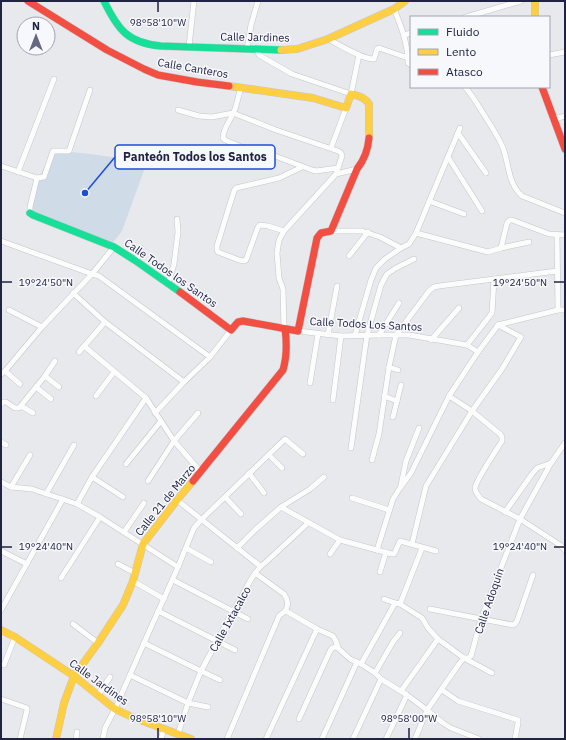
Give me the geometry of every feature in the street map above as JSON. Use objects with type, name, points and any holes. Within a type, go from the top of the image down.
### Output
[{"type":"street","name":"Calle Canteros","points":[[28,1],[107,50],[158,75],[313,98],[346,108]]},
{"type":"street","name":"Calle Jardines","points":[[104,1],[118,28],[133,40],[142,44],[281,50],[297,49],[328,39],[394,9],[405,1]]},
{"type":"street","points":[[189,46],[194,1]]},
{"type":"street","points":[[248,49],[251,26],[258,1]]},
{"type":"street","points":[[476,15],[521,1]]},
{"type":"street","points":[[535,1],[535,16]]},
{"type":"street","points":[[394,9],[404,35],[408,63],[410,64]]},
{"type":"street","points":[[404,35],[410,33]]},
{"type":"street","points":[[328,39],[359,55],[373,60],[379,48],[408,58]]},
{"type":"street","points":[[257,49],[259,55],[292,74],[366,99],[368,101],[369,146],[367,154],[357,169],[331,231]]},
{"type":"street","points":[[550,55],[565,52]]},
{"type":"street","points":[[331,148],[351,94],[359,55]]},
{"type":"street","points":[[18,172],[54,79]]},
{"type":"street","points":[[241,88],[234,113],[225,129],[223,138],[225,140],[251,151],[275,156],[316,171],[338,168]]},
{"type":"street","points":[[466,88],[499,139],[507,160],[512,182],[518,192],[522,196],[565,213]]},
{"type":"street","points":[[542,88],[565,149]]},
{"type":"street","points":[[1,166],[37,178],[42,178],[53,151],[69,151],[90,90]]},
{"type":"street","points":[[178,110],[199,116],[212,117],[234,113],[276,130],[331,148],[342,154],[336,174]]},
{"type":"street","points":[[554,119],[565,116]]},
{"type":"street","points":[[355,335],[376,268],[385,259],[408,244],[416,233],[459,131],[486,173]]},
{"type":"street","points":[[448,157],[482,211]]},
{"type":"street","points":[[284,231],[260,225],[247,258],[244,261],[218,252],[216,248],[236,188],[279,178],[302,167]]},
{"type":"street","points":[[336,174],[357,169]]},
{"type":"street","name":"Calle 21 de Marzo","points":[[56,739],[64,703],[74,676],[123,605],[133,581],[143,544],[283,370],[286,361],[287,346],[283,289],[279,278],[277,253],[279,240],[284,231],[336,174]]},
{"type":"street","name":"Calle Todos los Santos","points":[[37,178],[30,207],[30,213],[33,216],[114,247],[136,260],[231,330]]},
{"type":"street","points":[[429,201],[464,214]]},
{"type":"street","points":[[168,283],[174,264],[178,219]]},
{"type":"street","points":[[501,248],[507,223],[510,220],[541,232],[565,235]]},
{"type":"street","points":[[298,331],[317,238],[320,232],[355,230],[368,232],[401,248]]},
{"type":"street","points":[[349,256],[368,232]]},
{"type":"street","points":[[416,233],[487,252],[529,242]]},
{"type":"street","points":[[557,235],[558,310]]},
{"type":"street","points":[[1,241],[99,276],[210,357]]},
{"type":"street","points":[[20,384],[3,373],[42,327],[92,274],[114,247]]},
{"type":"street","points":[[136,260],[141,248]]},
{"type":"street","points":[[351,448],[367,335],[380,285],[387,274],[414,259]]},
{"type":"street","points":[[372,460],[379,434],[384,396],[396,335],[429,291],[434,287],[439,286],[557,271]]},
{"type":"street","points":[[466,345],[492,313],[494,279]]},
{"type":"street","points":[[328,335],[337,286]]},
{"type":"street","points":[[73,293],[105,322],[184,382]]},
{"type":"street","points":[[379,335],[399,303]]},
{"type":"street","points":[[431,340],[459,308]]},
{"type":"street","points":[[9,310],[42,327]]},
{"type":"street","points":[[377,550],[393,499],[411,473],[449,396],[498,325],[558,310],[565,310]]},
{"type":"street","name":"Calle Todos Los Santos","points":[[231,330],[238,322],[243,321],[328,335],[409,336],[466,345],[478,352]]},
{"type":"street","points":[[79,352],[105,322]]},
{"type":"street","points":[[412,544],[426,486],[472,411],[502,369],[521,337],[498,325]]},
{"type":"street","points":[[156,413],[184,382],[210,357],[231,330]]},
{"type":"street","points":[[310,383],[318,334]]},
{"type":"street","points":[[333,400],[341,336]]},
{"type":"street","points":[[84,346],[146,398],[174,441],[201,472]]},
{"type":"street","points":[[1,404],[6,402],[15,408],[19,408],[55,361]]},
{"type":"street","points":[[389,367],[398,370]]},
{"type":"street","points":[[96,396],[114,372]]},
{"type":"street","points":[[45,376],[59,386]]},
{"type":"street","points":[[393,417],[401,385]]},
{"type":"street","points":[[36,387],[51,399]]},
{"type":"street","points":[[384,396],[397,401]]},
{"type":"street","points":[[449,396],[472,411],[502,437],[502,441],[482,472],[475,486],[476,493],[481,499],[520,519],[560,545],[565,550]]},
{"type":"street","points":[[77,504],[92,477],[146,398]]},
{"type":"street","points":[[21,406],[33,413]]},
{"type":"street","points":[[148,480],[174,441],[198,413]]},
{"type":"street","points":[[126,464],[161,421]]},
{"type":"street","points":[[400,488],[406,461],[420,428]]},
{"type":"street","points":[[103,739],[105,728],[116,709],[173,580],[194,528],[285,439],[303,454]]},
{"type":"street","points":[[1,442],[6,445]]},
{"type":"street","name":"Calle Adoquín","points":[[415,739],[427,710],[459,664],[464,658],[471,656],[481,619],[520,519],[551,463],[563,451],[565,443]]},
{"type":"street","points":[[46,494],[74,445]]},
{"type":"street","points":[[11,487],[30,455]]},
{"type":"street","points":[[269,455],[282,468]]},
{"type":"street","points":[[505,512],[537,468],[551,463]]},
{"type":"street","points":[[249,474],[264,493]]},
{"type":"street","points":[[92,477],[123,497]]},
{"type":"street","points":[[237,548],[281,507],[310,489],[324,477]]},
{"type":"street","points":[[1,482],[11,487],[32,489],[77,504],[178,567]]},
{"type":"street","points":[[224,498],[241,514]]},
{"type":"street","points":[[352,498],[389,510]]},
{"type":"street","points":[[1,610],[63,499]]},
{"type":"street","points":[[177,500],[260,566]]},
{"type":"street","points":[[124,532],[144,503]]},
{"type":"street","points":[[281,507],[340,540],[394,554],[400,541],[436,551]]},
{"type":"street","points":[[61,578],[100,517]]},
{"type":"street","name":"Calle Ixtacalco","points":[[178,734],[188,703],[201,671],[255,573],[260,566],[308,523]]},
{"type":"street","points":[[330,554],[340,540]]},
{"type":"street","points":[[186,548],[211,562]]},
{"type":"street","points":[[322,739],[359,663],[398,604],[422,548]]},
{"type":"street","points":[[1,551],[27,564]]},
{"type":"street","points":[[380,572],[386,552]]},
{"type":"street","points":[[118,564],[135,573]]},
{"type":"street","points":[[227,739],[279,616],[286,611],[288,603],[284,594],[255,573]]},
{"type":"street","points":[[430,609],[512,625],[517,621],[533,575]]},
{"type":"street","points":[[173,580],[248,619]]},
{"type":"street","points":[[133,581],[164,600]]},
{"type":"street","points":[[384,598],[398,604],[422,618],[428,628],[438,639],[464,658],[492,673]]},
{"type":"street","points":[[158,611],[235,650]]},
{"type":"street","points":[[286,611],[317,629],[333,636],[338,648],[350,659],[375,673],[407,695],[443,723],[451,728],[479,739]]},
{"type":"street","points":[[73,624],[98,643]]},
{"type":"street","points":[[266,739],[317,629]]},
{"type":"street","name":"Calle Jardines","points":[[1,630],[15,637],[74,676],[116,709],[132,718],[192,739]]},
{"type":"street","points":[[375,673],[400,633]]},
{"type":"street","points":[[4,665],[15,637]]},
{"type":"street","points":[[401,691],[438,639]]},
{"type":"street","points":[[144,643],[220,680]]},
{"type":"street","points":[[299,719],[330,651],[332,648],[338,648]]},
{"type":"street","points":[[130,675],[188,703],[208,707]]},
{"type":"street","points":[[98,695],[110,677]]},
{"type":"street","points":[[353,739],[382,679]]},
{"type":"street","points":[[442,690],[458,701],[518,720],[515,739]]},
{"type":"street","points":[[386,739],[407,695]]},
{"type":"street","points":[[1,699],[27,708],[20,739]]},
{"type":"street","points":[[161,739],[164,729]]},
{"type":"street","points":[[76,739],[77,732]]},
{"type":"shaded area","points":[[53,150],[147,162],[122,231],[111,245],[30,210],[37,178],[41,174]]},
{"type":"traffic: fast","points":[[104,1],[119,27],[125,33],[140,42],[161,46],[281,50]]},
{"type":"traffic: fast","points":[[30,213],[114,247],[180,292]]},
{"type":"traffic: slow","points":[[281,50],[297,49],[328,39],[394,9],[405,1]]},
{"type":"traffic: slow","points":[[535,1],[535,16]]},
{"type":"traffic: slow","points":[[229,86],[313,98],[346,108],[351,94],[359,96],[369,104],[369,138]]},
{"type":"traffic: slow","points":[[56,739],[64,703],[74,676],[123,605],[133,581],[143,544],[193,481]]},
{"type":"traffic: slow","points":[[1,630],[15,637],[74,676],[115,709],[191,739]]},
{"type":"traffic: jam","points":[[28,1],[107,50],[158,75],[229,86]]},
{"type":"traffic: jam","points":[[542,88],[565,149]]},
{"type":"traffic: jam","points":[[180,292],[231,330],[238,322],[243,321],[298,331],[317,238],[321,233],[331,231],[357,169],[366,154],[369,138]]},
{"type":"traffic: jam","points":[[193,481],[283,370],[286,350],[285,329]]},
{"type":"place","name":"Panteón Todos los Santos","points":[[85,193]]}]
